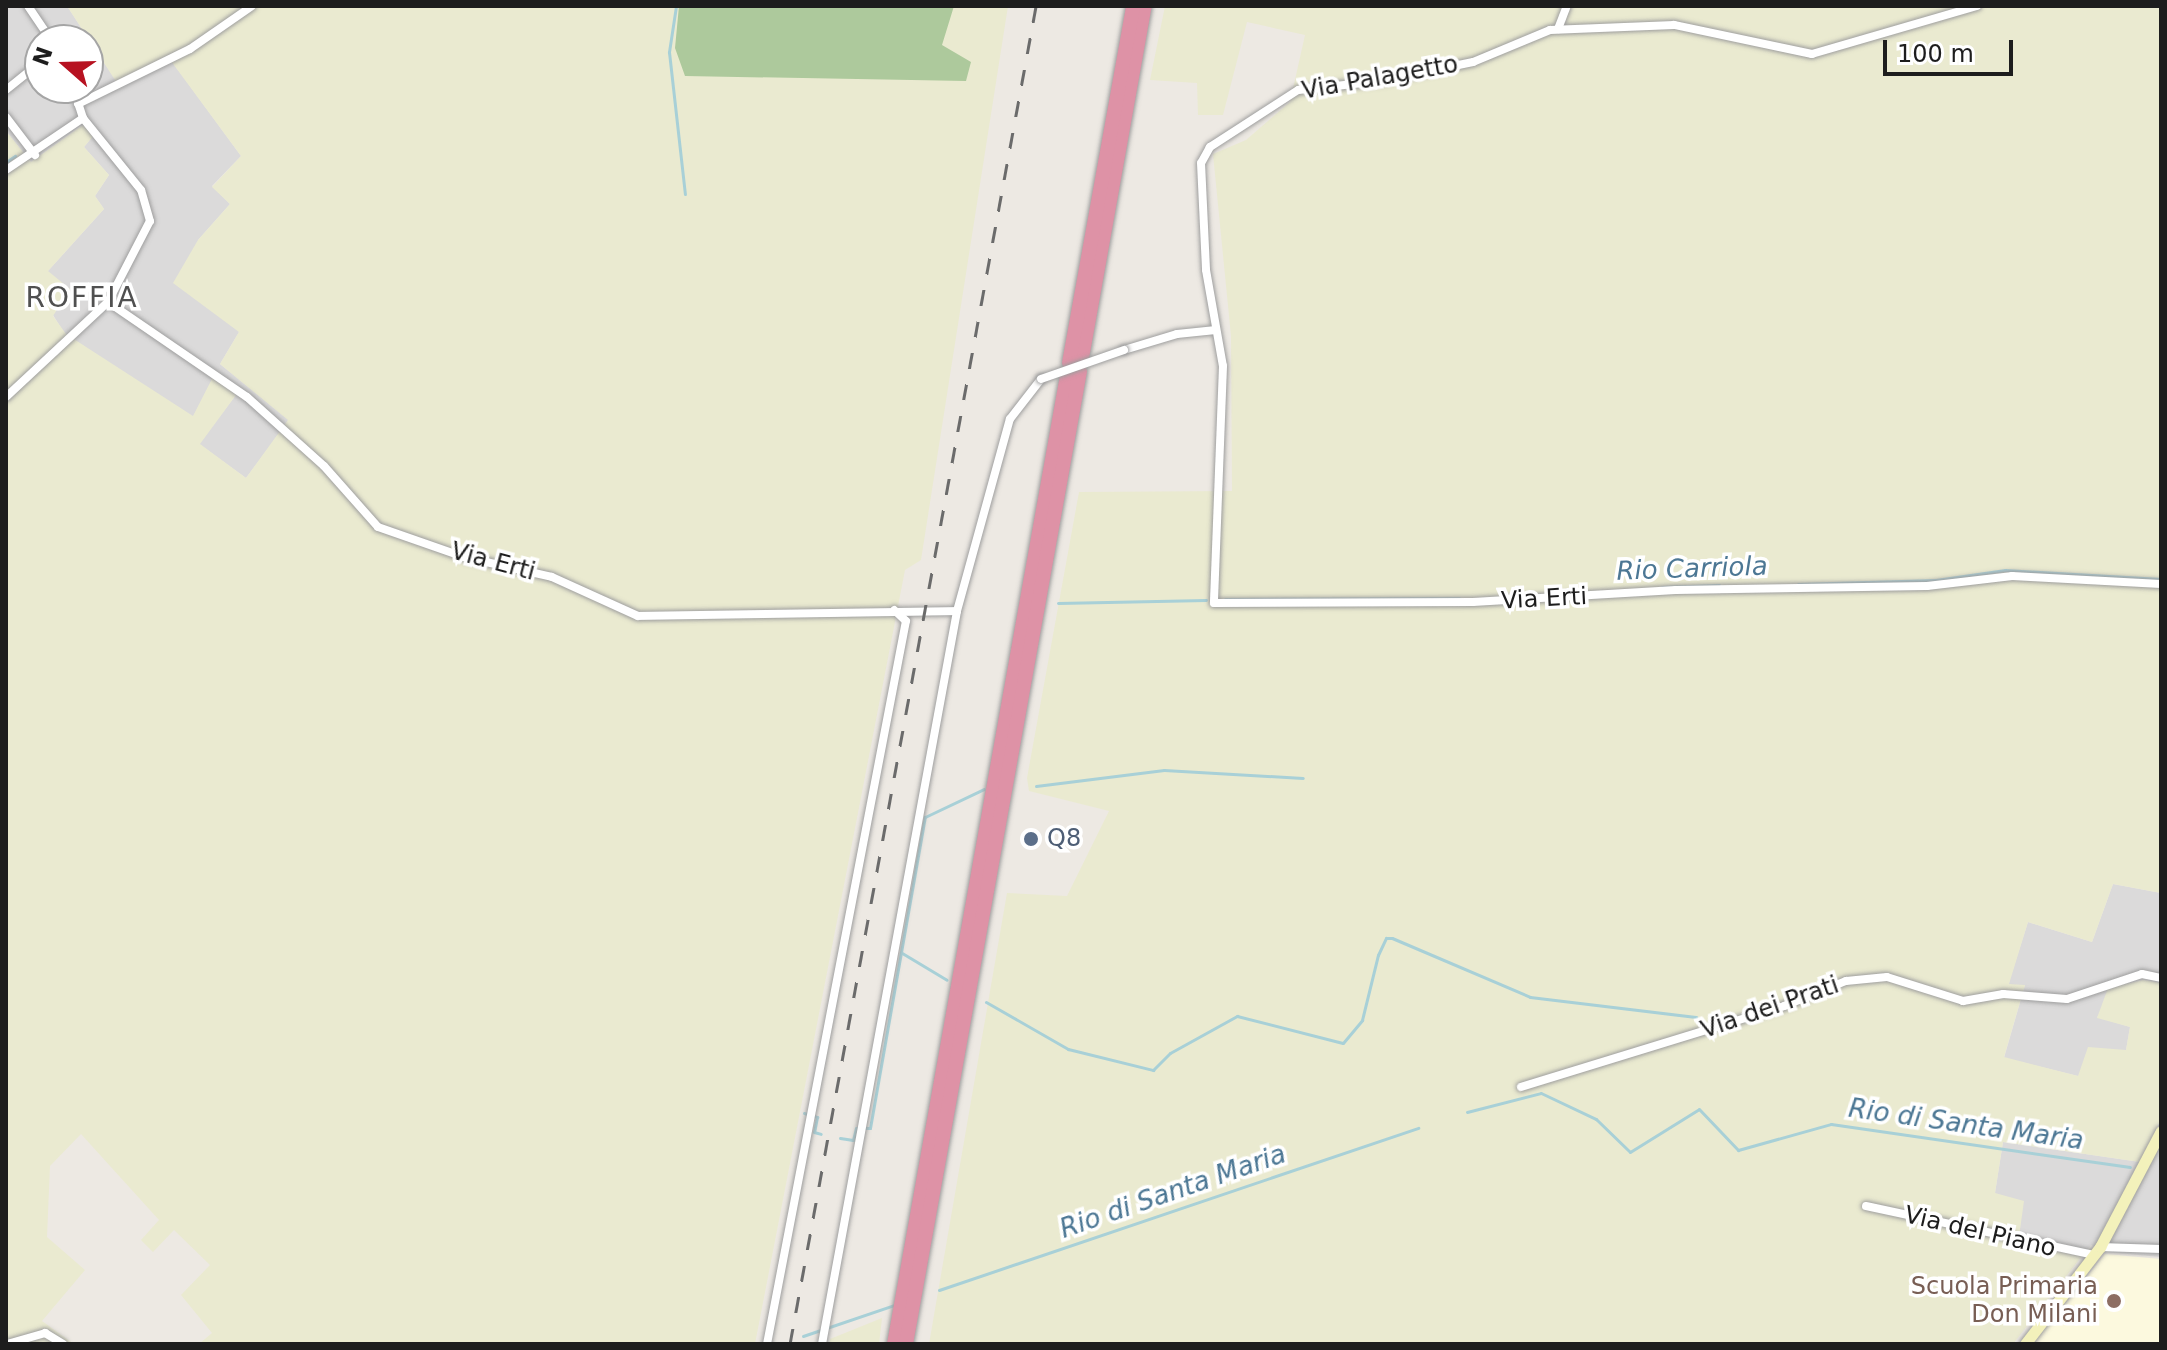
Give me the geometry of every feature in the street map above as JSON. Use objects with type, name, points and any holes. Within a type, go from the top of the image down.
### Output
[{"type":"highway","points":[[906,1344],[1133,6]]},
{"type":"highway","points":[[894,1344],[1074,367],[1145,6]]},
{"type":"main road","points":[[2025,1344],[2097,1251],[2161,1131]]},
{"type":"street","points":[[28,6],[40,24]]},
{"type":"street","points":[[104,91],[190,49],[252,6]]},
{"type":"street","points":[[1558,29],[1567,6]]},
{"type":"street","name":"Via Palagetto","points":[[1214,603],[1223,366],[1209,306],[1201,163],[1210,147],[1298,90],[1381,81],[1473,62],[1558,29],[1674,25],[1812,54],[1977,6]]},
{"type":"street","points":[[6,90],[24,76]]},
{"type":"street","points":[[6,397],[108,302],[146,232],[149,208],[115,153],[83,118],[78,104]]},
{"type":"street","points":[[6,117],[35,155]]},
{"type":"street","points":[[6,170],[35,155],[83,118]]},
{"type":"street","name":"Via Erti","points":[[108,302],[247,397],[324,466],[378,527],[464,557],[552,577],[638,616],[957,611]]},
{"type":"street","points":[[822,1344],[957,611],[1010,419],[1041,379],[1177,334],[1216,330]]},
{"type":"street","name":"Via Erti","points":[[1214,603],[1473,602],[1676,590],[1927,586],[2012,576],[2161,584]]},
{"type":"street","points":[[767,1344],[906,621],[894,610]]},
{"type":"street","name":"Via dei Prati","points":[[1521,1087],[1784,1006],[1846,981],[1887,977],[1963,1001],[2003,994],[2067,999],[2142,974],[2161,978]]},
{"type":"street","name":"Via del Piano","points":[[1866,1206],[2097,1251],[2161,1249]]},
{"type":"street","points":[[7,1344],[45,1333],[63,1344]]},
{"type":"shaded area","points":[[6,6],[67,6],[79,24],[24,24],[24,104],[104,104],[104,62],[117,82],[168,56],[241,156],[212,186],[230,204],[198,240],[239,332],[220,364],[289,420],[246,478],[199,444],[235,396],[214,376],[193,417],[65,334],[53,315],[48,271],[104,209],[95,196],[109,175],[84,147],[93,136],[82,125],[31,162],[6,131]]},
{"type":"shaded area","points":[[2113,884],[2161,893],[2161,983],[2143,980],[2097,1017],[2130,1027],[2126,1050],[2078,1076],[2004,1058],[2025,985],[2008,985],[2028,922],[2092,942]]},
{"type":"shaded area","points":[[2161,1119],[2161,1257],[2105,1252],[2091,1245],[2082,1256],[2018,1244],[1995,1193],[2003,1142],[2140,1162]]},
{"type":"shaded area","name":"Scuola Primaria Don Milani","points":[[2105,1254],[2161,1259],[2161,1344],[2033,1344]]},
{"type":"green space","points":[[67,6],[1008,6],[921,560],[905,570],[755,1344],[199,1344],[212,1333],[181,1295],[210,1265],[174,1230],[153,1252],[141,1240],[159,1220],[81,1134],[50,1166],[47,1237],[85,1270],[42,1321],[74,1344],[6,1344],[6,131],[31,162],[83,125],[94,135],[84,147],[109,175],[95,196],[104,209],[48,271],[70,289],[53,316],[66,334],[193,416],[214,375],[236,395],[200,444],[246,478],[288,420],[220,364],[239,332],[173,283],[198,240],[230,204],[212,187],[241,156],[168,57],[117,83],[104,63],[104,24],[79,24]]},
{"type":"green space","points":[[679,6],[954,6],[942,45],[971,62],[966,81],[685,76],[675,48]]},
{"type":"green space","points":[[1165,6],[2161,6],[2161,893],[2113,884],[2092,942],[2028,922],[2009,984],[2025,985],[2004,1057],[2078,1076],[2088,1047],[2126,1050],[2130,1027],[2097,1018],[2108,988],[2143,980],[2161,983],[2161,1119],[2140,1162],[2003,1142],[1995,1193],[2024,1201],[2018,1244],[2082,1256],[2013,1344],[929,1344],[1007,893],[1067,896],[1109,811],[1029,791],[1027,778],[1079,492],[1232,491],[1231,336],[1213,154],[1246,140],[1290,102],[1305,35],[1247,22],[1223,115],[1198,115],[1197,83],[1150,80]]},
{"type":"green space","points":[[882,1318],[879,1344],[829,1344],[830,1339]]},
{"type":"waterway","points":[[676,6],[669,52],[685,194]]},
{"type":"waterway","points":[[6,162],[15,156]]},
{"type":"waterway","name":"Rio Carriola","points":[[1798,584],[1936,580],[2005,570],[2161,579]]},
{"type":"waterway","name":"Rio Carriola","points":[[1662,587],[1719,585]]},
{"type":"waterway","name":"Rio Carriola","points":[[1225,599],[1459,598]]},
{"type":"waterway","name":"Rio Carriola","points":[[1058,603],[1206,600]]},
{"type":"waterway","points":[[1036,786],[1164,770],[1303,778]]},
{"type":"waterway","points":[[840,1138],[853,1140],[856,1128],[870,1128],[925,817],[984,789]]},
{"type":"waterway","points":[[986,1002],[1068,1049],[1153,1070],[1170,1053],[1237,1016],[1343,1043],[1362,1020],[1378,955],[1386,938],[1392,938],[1530,997],[1696,1017],[1701,1026]]},
{"type":"waterway","points":[[902,953],[947,980]]},
{"type":"waterway","name":"Rio di Santa Maria","points":[[1467,1112],[1541,1093],[1596,1119],[1630,1152],[1699,1109],[1738,1150],[1831,1124],[2130,1167]]},
{"type":"waterway","points":[[804,1113],[817,1117],[814,1132],[821,1134]]},
{"type":"waterway","name":"Rio di Santa Maria","points":[[939,1290],[1418,1128]]},
{"type":"waterway","name":"Rio di Santa Maria","points":[[803,1336],[894,1305]]},
{"type":"waterway","name":"Rio di Santa Maria","points":[[25,1344],[48,1344]]},
{"type":"railway","points":[[790,1344],[1036,6]]},
{"type":"place","name":"Q8","points":[[1031,839]]},
{"type":"place","name":"Scuola Primaria Don Milani","points":[[2114,1301]]},
{"type":"district","name":"ROFFIA","points":[[82,298]]}]
